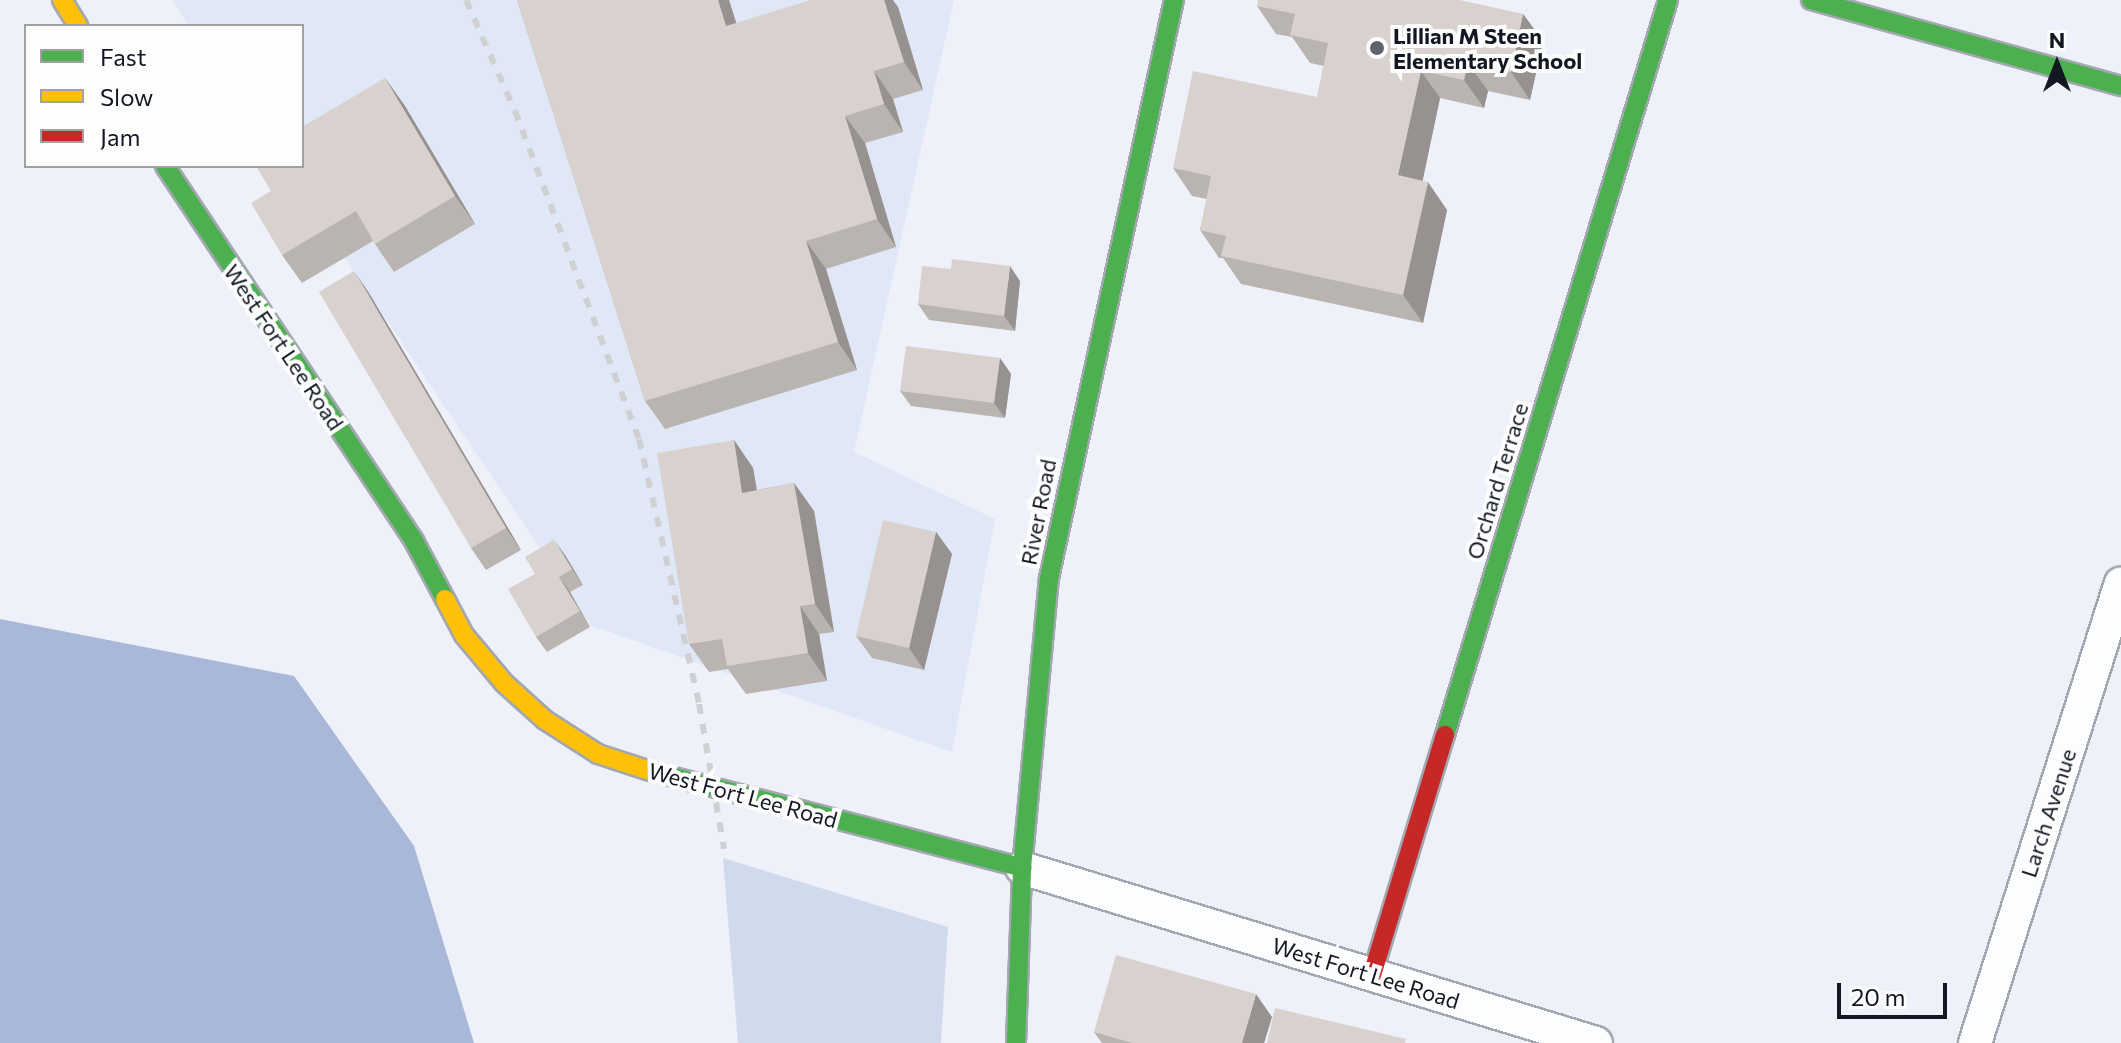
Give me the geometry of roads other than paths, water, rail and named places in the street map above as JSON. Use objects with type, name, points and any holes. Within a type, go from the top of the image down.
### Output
[{"type":"main road","points":[[62,0],[77,24]]},
{"type":"main road","name":"River Road","points":[[1016,1043],[1022,868],[1049,578],[1174,0]]},
{"type":"main road","name":"Orchard Terrace","points":[[1372,975],[1668,0]]},
{"type":"main road","points":[[1811,0],[2121,86]]},
{"type":"main road","name":"West Fort Lee Road","points":[[166,168],[414,541],[464,635],[504,683],[545,720],[598,754],[717,792],[1022,868]]},
{"type":"street","name":"Larch Avenue","points":[[1975,1043],[2121,584]]},
{"type":"street","name":"West Fort Lee Road","points":[[1022,868],[1596,1043]]},
{"type":"water","points":[[0,619],[294,676],[414,846],[474,1043],[0,1043]]},
{"type":"railway","points":[[466,0],[515,111],[639,439],[699,704],[724,849]]},
{"type":"place","name":"Lillian M Steen Elementary School","points":[[1377,48]]}]
